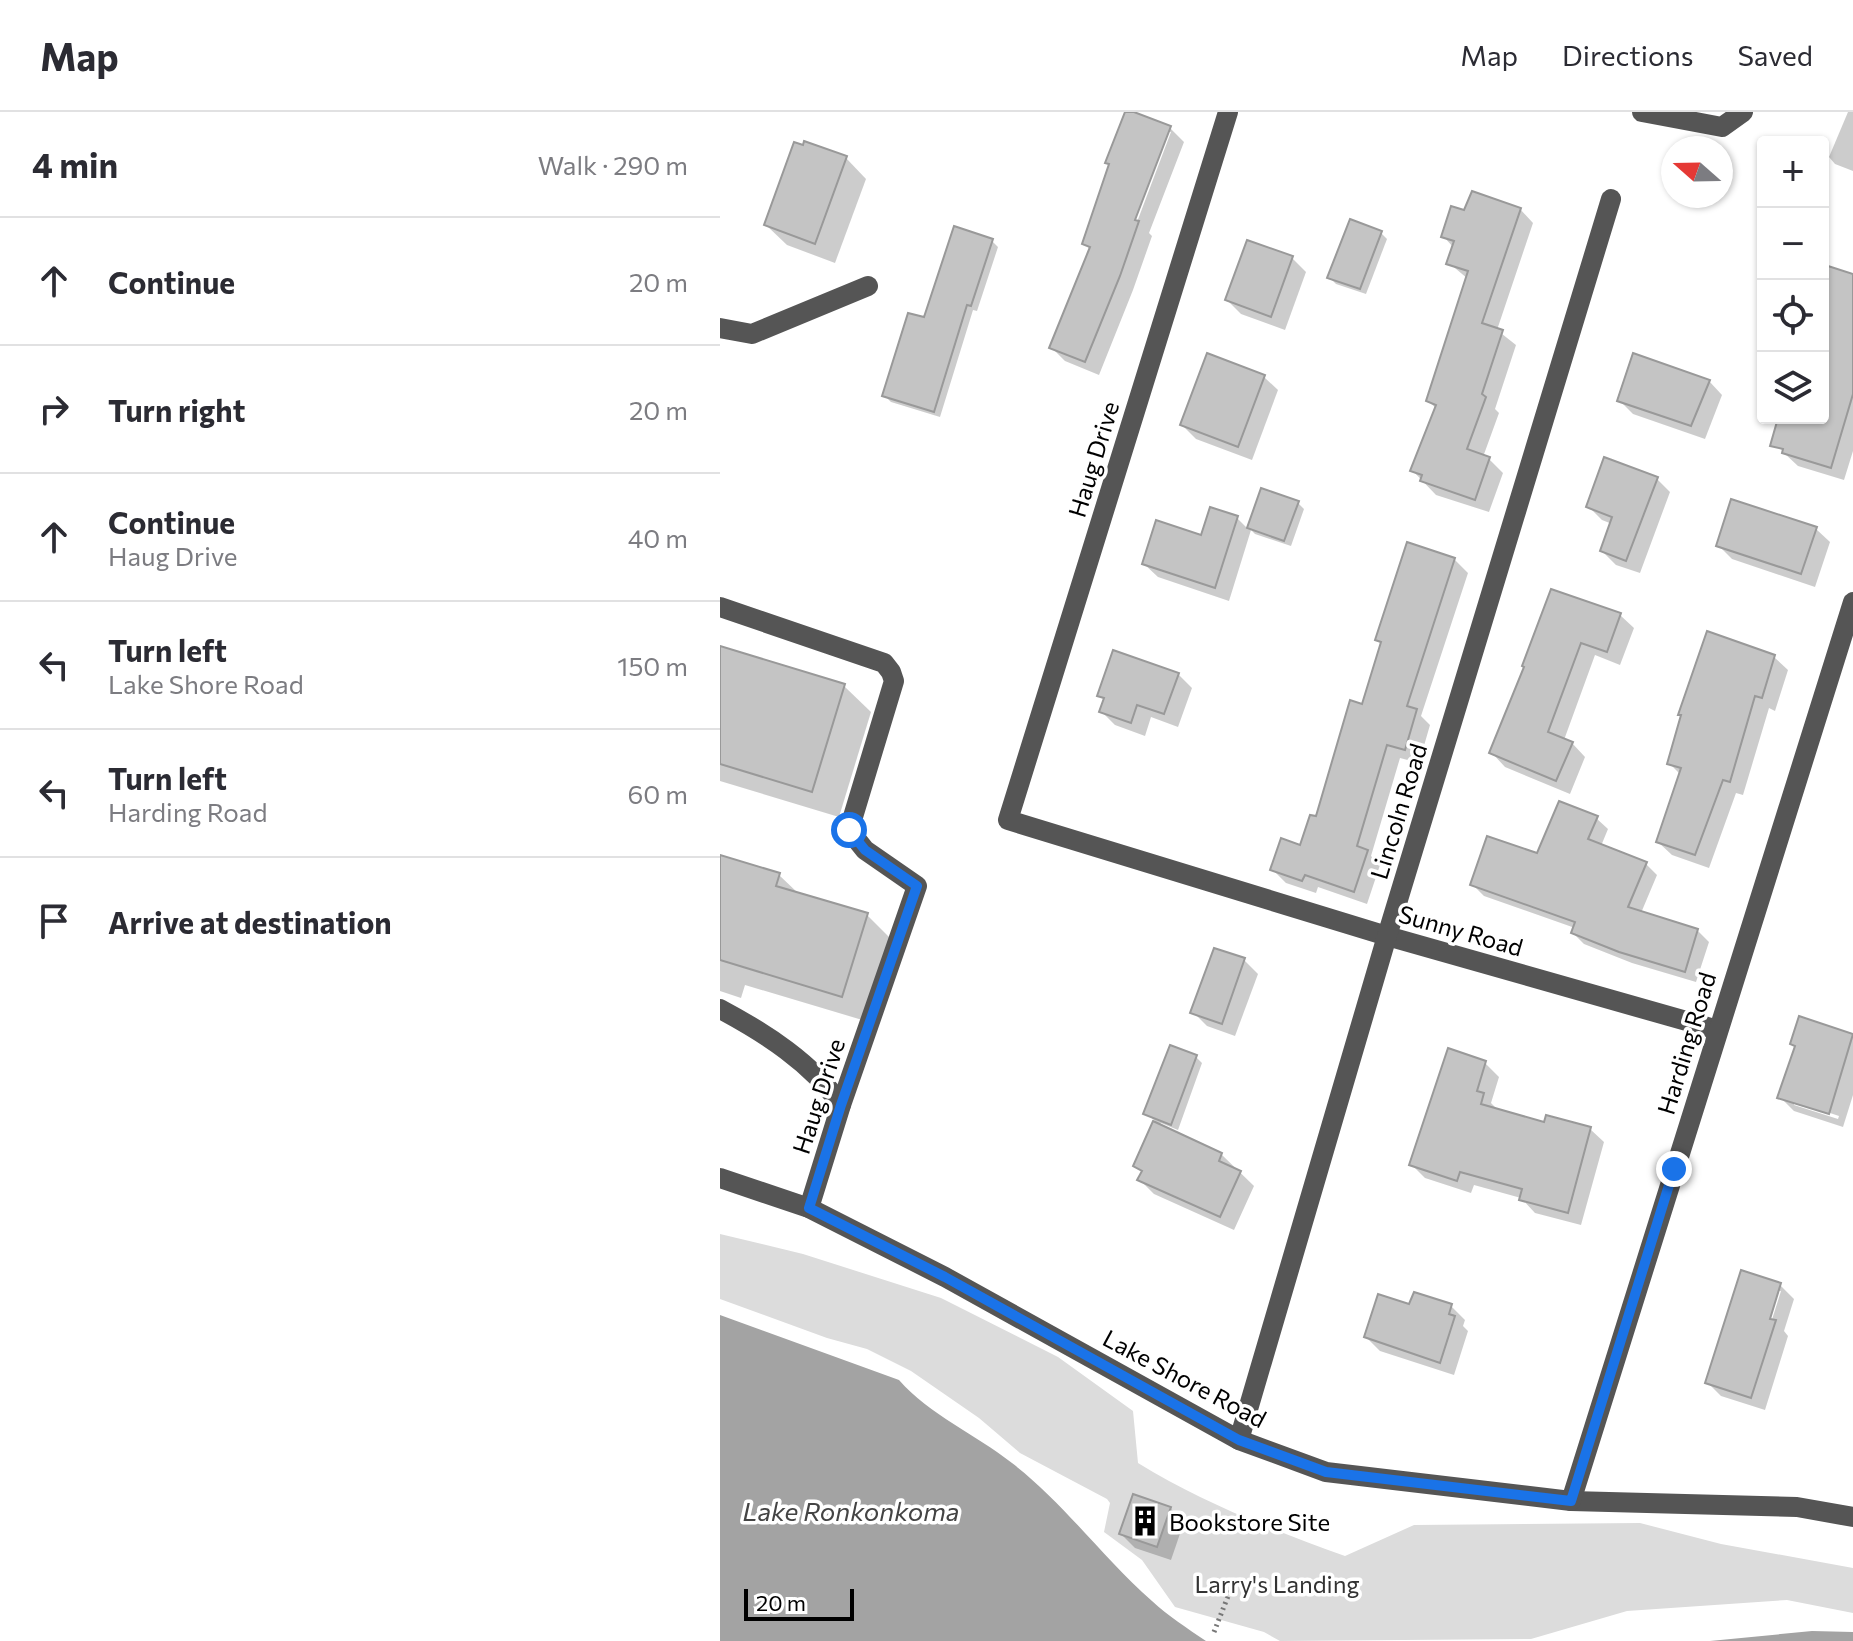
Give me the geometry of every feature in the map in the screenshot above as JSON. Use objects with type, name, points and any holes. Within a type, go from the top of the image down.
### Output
[{"type":"street","name":"Haug Drive","points":[[1008,820],[1228,112]]},
{"type":"street","points":[[1642,112],[1722,127],[1743,112]]},
{"type":"street","name":"Lincoln Road","points":[[1239,1440],[1387,936],[1611,199]]},
{"type":"street","points":[[720,328],[752,334],[868,286]]},
{"type":"street","name":"Harding Road","points":[[1571,1501],[1853,602]]},
{"type":"street","name":"Haug Drive","points":[[720,607],[884,663],[894,681],[849,830],[865,850],[917,886],[841,1105],[809,1208]]},
{"type":"street","name":"Sunny Road","points":[[1008,820],[1387,936],[1718,1030]]},
{"type":"street","points":[[720,1009],[763,1032],[827,1085],[841,1105]]},
{"type":"street","name":"Lake Shore Road","points":[[720,1178],[809,1208],[945,1277],[1239,1440],[1326,1472],[1571,1501],[1797,1507],[1853,1517]]},
{"type":"path","points":[[1214,1632],[1232,1586]]},
{"type":"green space","name":"Larry's Landing","points":[[720,1234],[803,1254],[941,1298],[1058,1357],[1133,1411],[1138,1463],[1239,1515],[1345,1556],[1414,1525],[1640,1523],[1721,1544],[1853,1568],[1853,1613],[1787,1600],[1627,1611],[1531,1639],[1280,1641],[1264,1632],[1175,1607],[1142,1560],[1104,1532],[1110,1503],[1107,1499],[1020,1453],[979,1418],[911,1371],[867,1349],[827,1338],[720,1299]]},
{"type":"water","name":"Lake Ronkonkoma","points":[[720,1315],[899,1380],[925,1404],[1031,1479],[1134,1584],[1165,1612],[1206,1641],[720,1641]]},
{"type":"water","points":[[1812,1631],[1853,1632],[1853,1641],[1710,1641]]},
{"type":"building","points":[[1125,112],[1134,112],[1171,126],[1135,220],[1139,221],[1120,276],[1085,362],[1049,348],[1090,247],[1082,244],[1109,164],[1105,163]]},
{"type":"building","points":[[804,141],[847,156],[815,244],[764,225],[794,142],[803,145]]},
{"type":"building","points":[[1472,191],[1521,208],[1482,323],[1503,330],[1482,394],[1486,397],[1467,449],[1490,457],[1475,500],[1420,481],[1422,475],[1410,471],[1436,405],[1426,401],[1468,271],[1446,264],[1454,241],[1441,237],[1451,206],[1464,210]]},
{"type":"building","points":[[1350,219],[1382,231],[1360,289],[1327,278]]},
{"type":"building","points":[[954,226],[993,239],[971,306],[967,305],[934,412],[882,396],[908,313],[924,317]]},
{"type":"building","points":[[1247,240],[1293,256],[1271,317],[1225,300]]},
{"type":"building","points":[[1829,266],[1853,274],[1853,394],[1831,468],[1782,453],[1783,449],[1770,446],[1776,424],[1829,424]]},
{"type":"building","points":[[1207,353],[1265,375],[1238,447],[1180,425]]},
{"type":"building","points":[[1633,353],[1710,380],[1691,426],[1617,401]]},
{"type":"building","points":[[1604,457],[1658,477],[1626,561],[1600,551],[1612,517],[1586,507]]},
{"type":"building","points":[[1261,488],[1299,501],[1284,541],[1247,528]]},
{"type":"building","points":[[1731,499],[1817,527],[1801,574],[1716,546]]},
{"type":"building","points":[[1210,507],[1238,516],[1215,588],[1142,564],[1156,520],[1201,535]]},
{"type":"building","points":[[1407,542],[1455,558],[1407,706],[1417,709],[1405,750],[1387,745],[1357,846],[1368,850],[1354,892],[1305,875],[1302,881],[1270,870],[1281,838],[1300,845],[1310,815],[1316,816],[1350,700],[1362,704],[1381,642],[1375,640]]},
{"type":"building","points":[[1551,589],[1621,613],[1607,652],[1581,643],[1548,732],[1573,742],[1556,781],[1489,753]]},
{"type":"building","points":[[1707,631],[1775,655],[1762,698],[1755,696],[1730,782],[1723,780],[1695,855],[1656,842],[1681,768],[1667,764],[1681,715],[1678,715]]},
{"type":"building","points":[[720,646],[845,684],[812,792],[720,764]]},
{"type":"building","points":[[1113,650],[1179,673],[1164,714],[1137,705],[1131,723],[1099,712],[1104,698],[1097,696]]},
{"type":"building","points":[[1559,801],[1598,816],[1588,839],[1647,862],[1628,907],[1698,929],[1685,972],[1619,952],[1571,933],[1575,922],[1470,885],[1487,836],[1537,853]]},
{"type":"building","points":[[720,855],[780,873],[776,886],[868,913],[842,997],[720,960]]},
{"type":"building","points":[[1214,948],[1245,958],[1222,1024],[1190,1013]]},
{"type":"building","points":[[1799,1016],[1853,1034],[1829,1114],[1777,1098],[1795,1046],[1790,1044]]},
{"type":"building","points":[[1170,1045],[1197,1055],[1171,1125],[1143,1114]]},
{"type":"building","points":[[1448,1048],[1486,1061],[1477,1091],[1484,1093],[1481,1104],[1544,1122],[1546,1115],[1591,1127],[1568,1213],[1519,1200],[1522,1189],[1460,1172],[1457,1181],[1409,1165]]},
{"type":"building","points":[[1153,1121],[1222,1153],[1219,1161],[1241,1171],[1220,1217],[1137,1180],[1142,1171],[1133,1166]]},
{"type":"building","points":[[1741,1270],[1781,1283],[1770,1319],[1776,1320],[1751,1398],[1705,1383]]},
{"type":"building","points":[[1414,1292],[1452,1304],[1449,1314],[1455,1316],[1440,1363],[1364,1337],[1378,1294],[1409,1304]]},
{"type":"building","name":"Bookstore Site","points":[[1133,1494],[1171,1507],[1157,1547],[1119,1534]]},
{"type":"place","name":"Bookstore Site","points":[[1145,1521]]},
{"type":"route","points":[[849,830],[865,850],[917,886],[841,1105],[809,1208],[945,1277],[1239,1440],[1326,1472],[1571,1501],[1674,1169]]}]
